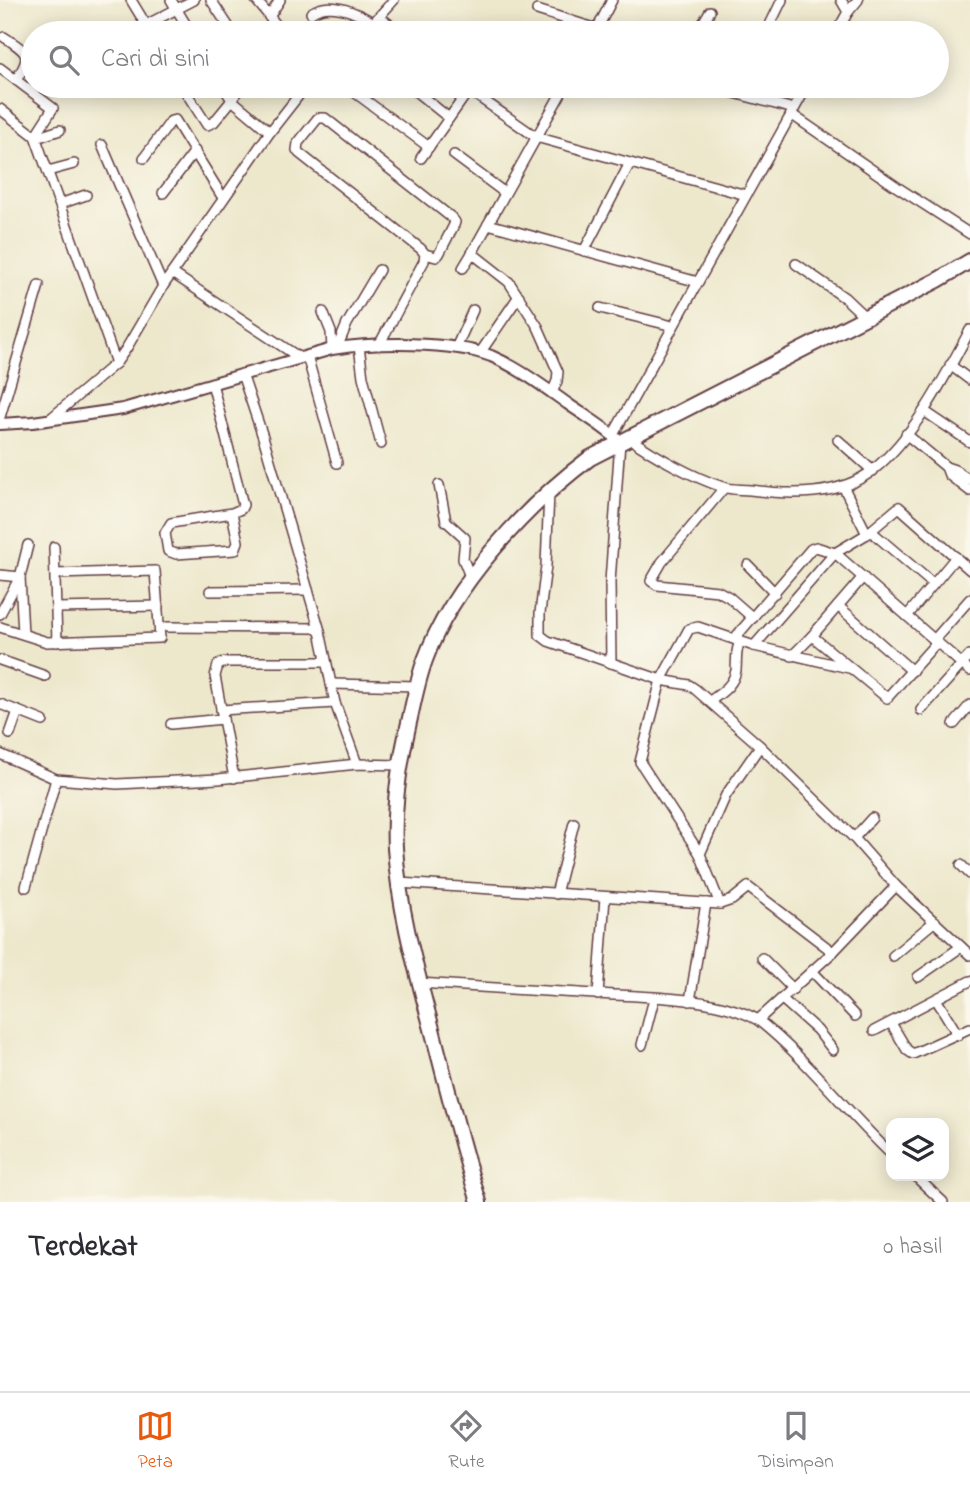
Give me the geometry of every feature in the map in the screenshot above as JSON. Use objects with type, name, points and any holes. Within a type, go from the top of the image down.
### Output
[{"type":"highway","points":[[479,1202],[456,1127],[419,983],[399,883],[395,844],[400,765],[425,660],[440,630],[471,579],[518,522],[549,491],[590,458],[620,438],[938,280],[970,261]]},
{"type":"street","points":[[131,0],[144,21]]},
{"type":"street","points":[[171,0],[184,21]]},
{"type":"street","points":[[160,21],[194,0]]},
{"type":"street","points":[[211,0],[225,21]]},
{"type":"street","points":[[256,0],[272,21]]},
{"type":"street","points":[[269,17],[280,0]]},
{"type":"street","points":[[311,13],[318,6],[331,4],[377,20],[394,0]]},
{"type":"street","points":[[601,21],[612,0]]},
{"type":"street","points":[[772,21],[782,0]]},
{"type":"street","points":[[841,0],[848,12]]},
{"type":"street","points":[[843,21],[858,0]]},
{"type":"street","points":[[537,10],[568,21]]},
{"type":"street","points":[[704,21],[710,11]]},
{"type":"street","points":[[1,38],[15,44],[21,50]]},
{"type":"street","points":[[0,68],[21,84]]},
{"type":"street","points":[[16,80],[21,72]]},
{"type":"street","points":[[35,137],[53,108],[40,98]]},
{"type":"street","points":[[190,98],[207,125],[214,122],[232,100],[270,132]]},
{"type":"street","points":[[50,419],[116,363],[163,286],[297,98]]},
{"type":"street","points":[[362,98],[429,147]]},
{"type":"street","points":[[424,98],[449,118]]},
{"type":"street","points":[[421,158],[460,98]]},
{"type":"street","points":[[480,98],[536,137],[747,195]]},
{"type":"street","points":[[463,268],[558,98]]},
{"type":"street","points":[[759,98],[793,111],[897,187],[970,234]]},
{"type":"street","points":[[611,663],[610,582],[620,438],[673,326],[800,98]]},
{"type":"street","points":[[0,109],[35,137],[116,363]]},
{"type":"street","points":[[379,345],[424,261],[425,254],[299,153],[296,146],[318,118],[325,118],[452,218],[454,225],[439,254],[436,257],[425,254]]},
{"type":"street","points":[[144,158],[172,120],[177,122],[223,198]]},
{"type":"street","points":[[35,137],[60,130]]},
{"type":"street","points":[[102,145],[163,286]]},
{"type":"street","points":[[163,193],[195,152]]},
{"type":"street","points":[[454,155],[505,193]]},
{"type":"street","points":[[584,251],[631,163]]},
{"type":"street","points":[[48,171],[74,164]]},
{"type":"street","points":[[60,204],[86,195]]},
{"type":"street","points":[[488,224],[698,282]]},
{"type":"street","points":[[472,253],[502,275],[538,327],[556,366],[558,376],[552,393]]},
{"type":"street","points":[[796,264],[845,298],[863,316]]},
{"type":"street","points":[[335,349],[379,270]]},
{"type":"street","points":[[172,273],[303,357],[337,463]]},
{"type":"street","points":[[0,417],[39,285]]},
{"type":"street","points":[[480,353],[519,296]]},
{"type":"street","points":[[600,308],[673,326]]},
{"type":"street","points":[[456,348],[473,310]]},
{"type":"street","points":[[323,312],[335,349]]},
{"type":"street","points":[[0,424],[123,409],[335,349],[379,345],[456,348],[500,360],[620,438],[724,488],[807,493],[843,486],[873,471],[924,411],[970,330]]},
{"type":"street","points":[[359,346],[363,377],[381,443]]},
{"type":"street","points":[[950,366],[970,380]]},
{"type":"street","points":[[242,374],[320,631],[335,702],[356,764]]},
{"type":"street","points":[[212,383],[243,501],[242,508],[232,513],[171,523],[165,533],[168,551],[176,554],[235,550],[238,542],[232,513]]},
{"type":"street","points":[[924,411],[970,443]]},
{"type":"street","points":[[906,434],[946,467],[970,480]]},
{"type":"street","points":[[838,440],[873,471]]},
{"type":"street","points":[[946,467],[949,475],[970,491]]},
{"type":"street","points":[[439,485],[446,521],[465,538],[463,559],[471,579]]},
{"type":"street","points":[[843,486],[869,533],[933,584]]},
{"type":"street","points":[[724,488],[662,562],[651,581],[657,585],[718,591],[730,597],[753,618]]},
{"type":"street","points":[[549,491],[539,631],[548,640],[611,663],[661,680],[689,685],[760,746],[854,838],[896,886],[966,949],[918,977]]},
{"type":"street","points":[[754,646],[835,553],[869,533],[899,507],[970,570]]},
{"type":"street","points":[[0,614],[20,577],[28,545]]},
{"type":"street","points":[[54,547],[57,642]]},
{"type":"street","points":[[710,701],[732,681],[737,640],[811,549],[820,547],[835,553],[966,668]]},
{"type":"street","points":[[906,616],[956,557]]},
{"type":"street","points":[[748,565],[775,593]]},
{"type":"street","points":[[0,627],[47,642],[160,638],[155,571],[55,574]]},
{"type":"street","points":[[0,575],[20,577]]},
{"type":"street","points":[[20,577],[23,634]]},
{"type":"street","points":[[792,656],[863,577]]},
{"type":"street","points":[[210,591],[308,590]]},
{"type":"street","points":[[812,636],[888,698],[970,599]]},
{"type":"street","points":[[56,608],[158,606]]},
{"type":"street","points":[[838,606],[912,671]]},
{"type":"street","points":[[167,627],[314,628],[320,631]]},
{"type":"street","points":[[720,904],[700,853],[640,762],[661,680],[678,645],[691,628],[698,627],[754,646],[849,668]]},
{"type":"street","points":[[921,710],[966,668],[970,655]]},
{"type":"street","points":[[0,660],[45,677]]},
{"type":"street","points":[[233,778],[215,676],[221,663],[326,662]]},
{"type":"street","points":[[331,684],[418,686]]},
{"type":"street","points":[[171,724],[222,714],[335,702]]},
{"type":"street","points":[[0,704],[43,721]]},
{"type":"street","points":[[954,724],[965,717],[970,705]]},
{"type":"street","points":[[10,734],[18,711]]},
{"type":"street","points":[[700,853],[726,796],[760,746]]},
{"type":"street","points":[[0,754],[56,779],[117,783],[233,778],[356,764],[400,765]]},
{"type":"street","points":[[26,887],[56,779]]},
{"type":"street","points":[[854,838],[872,818]]},
{"type":"street","points":[[556,894],[574,823]]},
{"type":"street","points":[[961,865],[970,874]]},
{"type":"street","points":[[399,883],[720,904],[732,900],[748,887],[833,952]]},
{"type":"street","points":[[758,1020],[833,952],[896,886]]},
{"type":"street","points":[[598,995],[605,897]]},
{"type":"street","points":[[690,1001],[706,903]]},
{"type":"street","points":[[893,956],[935,921]]},
{"type":"street","points":[[762,958],[793,989]]},
{"type":"street","points":[[812,971],[855,1016]]},
{"type":"street","points":[[874,1031],[970,982]]},
{"type":"street","points":[[419,983],[720,1005],[758,1020],[800,1057],[823,1085],[886,1149]]},
{"type":"street","points":[[642,1045],[654,999]]},
{"type":"street","points":[[782,999],[817,1030],[833,1050]]},
{"type":"street","points":[[936,999],[958,1035]]},
{"type":"street","points":[[891,1023],[907,1050],[913,1054],[970,1028]]},
{"type":"street","points":[[920,1181],[943,1202]]}]
